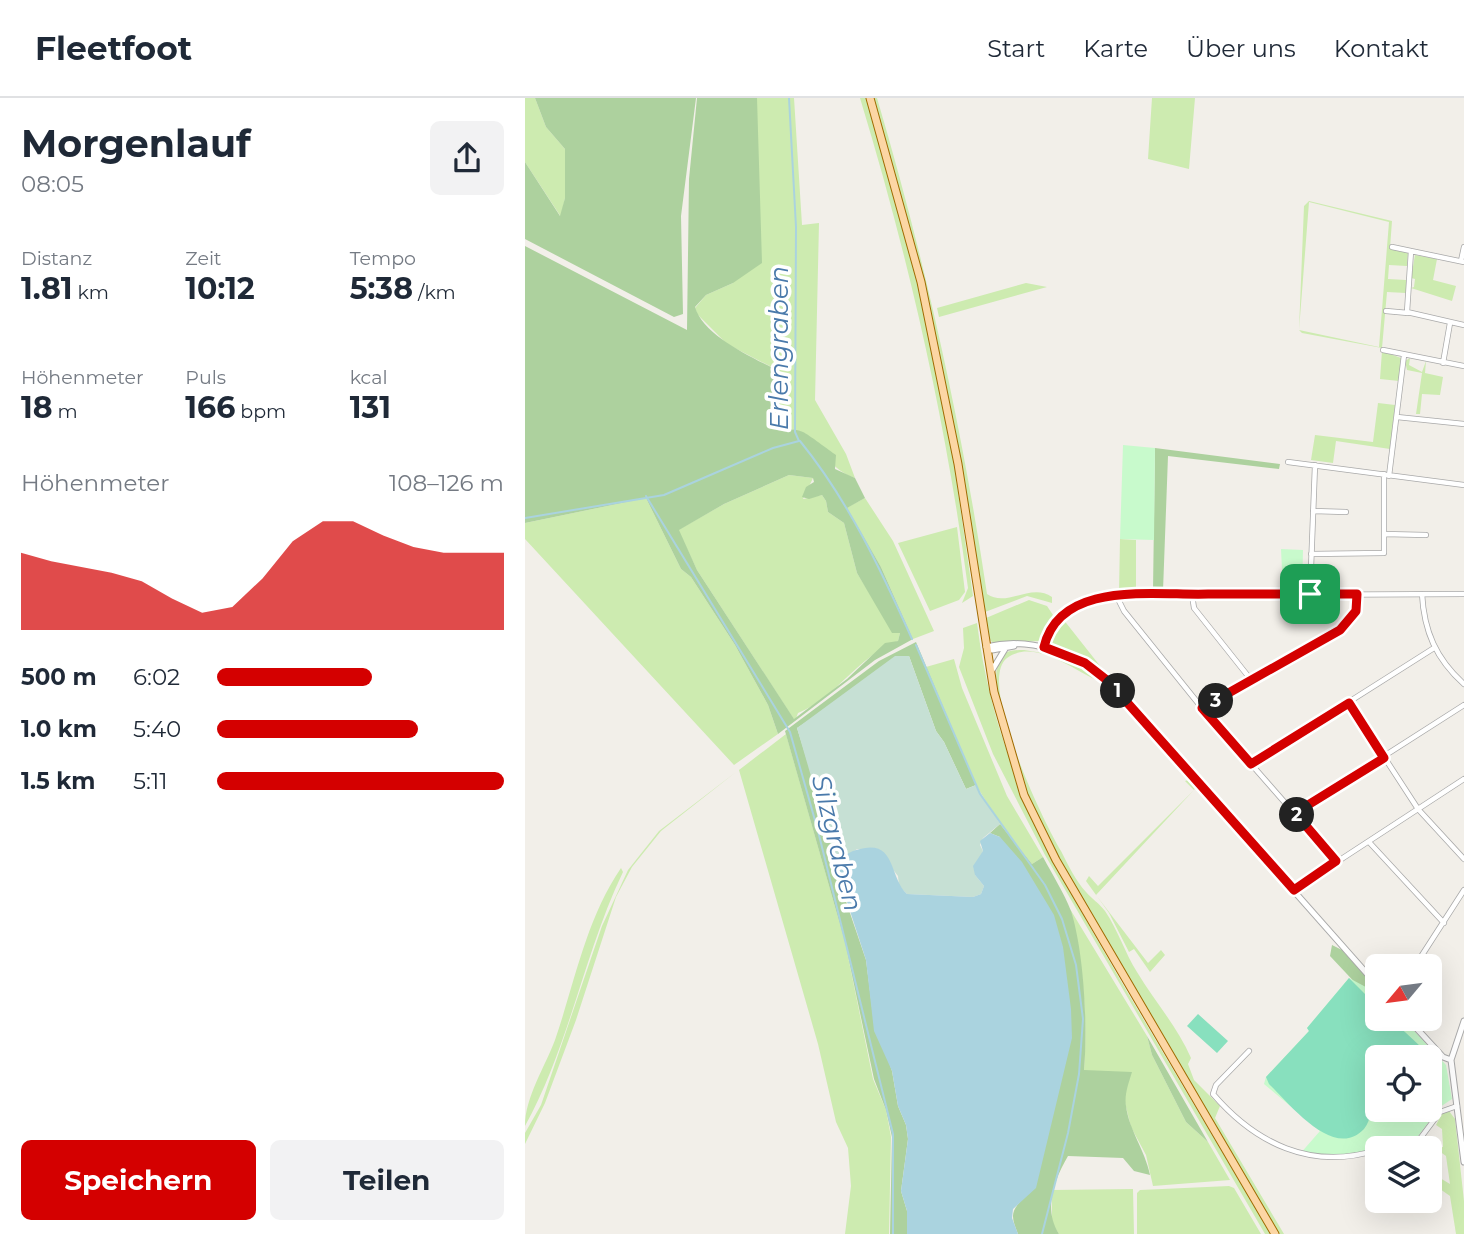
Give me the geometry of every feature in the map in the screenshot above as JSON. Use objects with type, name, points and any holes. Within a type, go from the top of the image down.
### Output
[{"type":"main road","points":[[870,98],[907,224],[942,378],[999,718],[1013,763],[1056,860],[1275,1234]]},
{"type":"street","points":[[1392,247],[1463,261],[1464,247]]},
{"type":"street","points":[[1408,313],[1411,251]]},
{"type":"street","points":[[1386,311],[1464,325]]},
{"type":"street","points":[[1443,363],[1450,323]]},
{"type":"street","points":[[1383,350],[1464,366]]},
{"type":"street","points":[[1311,554],[1384,553],[1387,475],[1404,355]]},
{"type":"street","points":[[1397,417],[1464,425]]},
{"type":"street","points":[[1288,462],[1464,485]]},
{"type":"street","points":[[1310,594],[1315,465]]},
{"type":"street","points":[[1313,511],[1346,512]]},
{"type":"street","points":[[1384,534],[1426,535]]},
{"type":"street","points":[[1202,708],[1340,630],[1356,611],[1357,594]]},
{"type":"street","points":[[1422,594],[1426,625],[1434,649],[1446,667],[1464,684]]},
{"type":"street","points":[[1044,647],[1050,628],[1061,616],[1093,598],[1116,595],[1464,594]]},
{"type":"street","points":[[1116,595],[1124,611],[1202,708],[1336,861]]},
{"type":"street","points":[[1192,595],[1194,608],[1252,681]]},
{"type":"street","points":[[986,647],[992,650],[1014,646]]},
{"type":"street","points":[[986,647],[1044,647],[1085,663],[1108,681],[1365,971]]},
{"type":"street","points":[[991,672],[1006,649]]},
{"type":"street","points":[[1251,764],[1434,649]]},
{"type":"street","points":[[1349,703],[1418,808],[1464,859]]},
{"type":"street","points":[[1295,813],[1464,705]]},
{"type":"street","points":[[1294,890],[1464,779]]},
{"type":"street","points":[[1369,842],[1444,923]]},
{"type":"street","points":[[1423,954],[1464,890]]},
{"type":"street","points":[[1464,1021],[1451,1060],[1464,1162]]},
{"type":"street","points":[[1419,1031],[1443,1057],[1451,1060]]},
{"type":"street","points":[[1249,1051],[1216,1085],[1213,1094],[1257,1136],[1272,1145],[1308,1154],[1344,1155],[1365,1152]]},
{"type":"street","points":[[1422,1136],[1440,1112],[1457,1106]]},
{"type":"green space","points":[[525,98],[535,98],[546,127],[565,149],[565,198],[561,217],[525,162]]},
{"type":"green space","points":[[535,98],[696,98],[681,216],[683,314],[674,317],[525,239],[525,162],[560,216],[565,198],[565,149],[546,127]]},
{"type":"green space","points":[[697,98],[757,98],[762,263],[733,283],[706,295],[695,307],[709,329],[721,338],[786,375],[776,410],[781,426],[803,432],[814,439],[836,455],[835,469],[855,478],[865,498],[847,508],[881,567],[913,639],[875,660],[778,734],[768,705],[735,645],[691,577],[681,569],[646,498],[525,523],[525,246],[687,330],[689,179]],"holes":[[[789,475],[813,478],[814,482],[806,487],[802,497],[809,499],[822,495],[828,512],[844,523],[857,573],[892,633],[900,633],[898,641],[885,643],[847,679],[794,719],[697,570],[679,530],[724,504]]]},
{"type":"green space","points":[[757,98],[794,98],[802,225],[819,223],[815,400],[846,454],[855,478],[833,465],[807,435],[781,426],[776,411],[785,374],[727,344],[697,314],[695,308],[706,295],[733,283],[757,164]]},
{"type":"green space","points":[[860,98],[867,98],[918,281],[948,422],[973,596],[962,603],[968,588],[937,402],[910,280]]},
{"type":"green space","points":[[872,98],[877,98],[911,220],[941,344],[966,468],[987,594],[1003,598],[1044,593],[1052,597],[1052,603],[1027,596],[985,612],[951,417],[923,289]]},
{"type":"green space","points":[[1152,98],[1195,98],[1189,169],[1148,159]]},
{"type":"green space","points":[[1309,201],[1392,221],[1390,248],[1408,252],[1407,266],[1389,265],[1388,279],[1406,280],[1406,293],[1387,292],[1382,348],[1302,333],[1299,330],[1304,206]],"holes":[[[1309,202],[1389,222],[1379,347],[1299,330]]]},
{"type":"green space","points":[[1415,255],[1437,259],[1433,280],[1456,286],[1452,301],[1411,288],[1414,287],[1415,279],[1411,278]]},
{"type":"green space","points":[[1026,283],[1047,287],[939,317],[937,308]]},
{"type":"green space","points":[[1382,351],[1401,358],[1399,381],[1380,379]]},
{"type":"green space","points":[[1410,358],[1409,365],[1422,372],[1426,361],[1425,373],[1443,377],[1440,395],[1422,394],[1420,414],[1416,414],[1422,373],[1407,370],[1405,361]]},
{"type":"green space","points":[[1378,403],[1395,405],[1390,449],[1336,441],[1333,463],[1311,460],[1315,435],[1373,442]]},
{"type":"green space","points":[[1123,445],[1155,448],[1154,540],[1120,539]]},
{"type":"green space","points":[[1155,448],[1280,464],[1279,469],[1168,456],[1163,591],[1153,591]]},
{"type":"green space","points":[[789,475],[813,478],[803,499],[822,495],[828,512],[844,523],[857,573],[894,633],[900,633],[898,641],[871,656],[825,697],[798,713],[795,721],[697,570],[678,530],[724,504]]},
{"type":"green space","points":[[646,498],[681,569],[691,577],[735,645],[768,705],[778,734],[734,765],[525,539],[525,523]]},
{"type":"green space","points":[[865,498],[893,541],[934,631],[913,639],[881,567],[846,508]]},
{"type":"green space","points":[[957,527],[965,592],[959,600],[930,611],[898,543]]},
{"type":"green space","points":[[1120,539],[1136,540],[1136,593],[1119,593]]},
{"type":"green space","points":[[1281,549],[1303,550],[1302,590],[1283,591]]},
{"type":"green space","points":[[1029,600],[1047,606],[1053,615],[1040,641],[993,643],[986,618]]},
{"type":"green space","points":[[1063,619],[1108,676],[1083,659],[1051,644],[1050,637]]},
{"type":"green space","points":[[977,623],[998,723],[1013,769],[1052,857],[1125,988],[1271,1234],[1265,1234],[1045,855],[993,754],[959,667],[964,648],[963,628]]},
{"type":"green space","points":[[916,642],[976,785],[966,789],[936,731],[909,656],[797,728],[839,862],[837,875],[866,960],[873,1015],[892,1071],[898,1106],[906,1125],[908,1139],[901,1191],[907,1211],[907,1234],[890,1234],[892,1137],[886,1110],[874,1079],[845,942],[785,731],[879,661]]},
{"type":"green space","points":[[1024,650],[1061,656],[1105,682],[1034,652],[1020,652],[1007,658],[1000,672],[1000,694],[1016,753],[1041,812],[1069,867],[1082,888],[1105,911],[1137,972],[1179,1035],[1191,1058],[1188,1064],[1194,1080],[1220,1106],[1215,1118],[1284,1234],[1278,1234],[1051,847],[1017,767],[997,692],[996,672],[1000,658],[1007,652]]},
{"type":"green space","points":[[895,656],[909,656],[936,731],[966,789],[976,785],[1000,824],[983,838],[980,845],[983,851],[975,875],[984,886],[981,894],[973,897],[907,894],[899,886],[898,876],[877,849],[857,849],[839,862],[833,852],[797,728]]},
{"type":"green space","points":[[954,659],[962,688],[1007,796],[1043,857],[1032,864],[1000,824],[976,785],[926,667]]},
{"type":"green space","points":[[786,734],[845,942],[873,1079],[886,1110],[891,1137],[889,1234],[845,1234],[851,1186],[848,1148],[836,1122],[818,1044],[739,770]]},
{"type":"green space","points":[[736,772],[661,831],[632,867],[616,897],[576,1020],[545,1103],[525,1144],[525,1133],[541,1105],[602,926],[628,870],[659,831]]},
{"type":"green space","points":[[1191,779],[1197,786],[1194,790],[1185,781]]},
{"type":"green space","points":[[1194,790],[1096,895],[1086,881],[1089,876],[1098,886]]},
{"type":"green space","points":[[1000,824],[1032,864],[1043,857],[1071,911],[1082,968],[1085,1011],[1084,1070],[1132,1072],[1126,1093],[1126,1106],[1150,1175],[1134,1171],[1123,1158],[1068,1156],[1052,1195],[1052,1215],[1059,1234],[1018,1234],[1014,1221],[1014,1210],[1020,1202],[1000,837],[990,833]]},
{"type":"green space","points":[[621,868],[623,872],[597,935],[565,1032],[525,1126],[528,1104],[555,1040],[582,951],[599,908]]},
{"type":"green space","points":[[1097,896],[1148,963],[1161,950],[1165,955],[1150,972],[1134,949],[1129,952]]},
{"type":"green space","points":[[1070,909],[1147,1036],[1152,1055],[1186,1122],[1208,1142],[1230,1180],[1153,1186],[1146,1155],[1131,1127],[1125,1103],[1084,1070],[1083,989]]},
{"type":"green space","points":[[1332,945],[1342,950],[1365,976],[1365,993],[1330,956]]},
{"type":"green space","points":[[1349,978],[1365,987],[1365,1031],[1414,1031],[1427,1045],[1365,1045],[1365,1122],[1429,1122],[1418,1136],[1365,1136],[1365,1151],[1345,1157],[1299,1155],[1320,1131],[1264,1084],[1266,1077],[1309,1031],[1307,1028]]},
{"type":"green space","points":[[1349,978],[1365,994],[1365,1031],[1404,1031],[1419,1045],[1365,1045],[1365,1122],[1368,1122],[1364,1129],[1352,1137],[1339,1138],[1313,1126],[1269,1084],[1266,1077],[1309,1031],[1307,1028]]},
{"type":"green space","points":[[1198,1014],[1228,1041],[1217,1053],[1187,1026]]},
{"type":"green space","points":[[1147,1036],[1208,1142],[1186,1122],[1152,1055]]},
{"type":"green space","points":[[1442,1061],[1446,1065],[1452,1099],[1442,1106]]},
{"type":"green space","points":[[1449,1111],[1455,1119],[1464,1201],[1464,1234],[1456,1234],[1450,1196],[1442,1190],[1442,1179],[1450,1184],[1446,1156],[1442,1153],[1442,1129],[1436,1125],[1442,1122],[1442,1113]]},
{"type":"green space","points":[[1229,1186],[1234,1188],[1261,1234],[1137,1234],[1137,1193],[1140,1190]]},
{"type":"green space","points":[[1133,1189],[1134,1234],[1059,1234],[1052,1223],[1052,1190]]},
{"type":"water","points":[[990,833],[1000,837],[1022,862],[1054,915],[1063,947],[1072,1038],[1036,1188],[1013,1209],[1012,1218],[1018,1234],[907,1234],[907,1211],[901,1191],[908,1139],[906,1125],[898,1106],[892,1071],[874,1031],[866,960],[836,868],[843,857],[852,851],[869,847],[879,849],[890,860],[907,894],[973,897],[981,894],[984,886],[975,875],[973,866],[983,851],[980,841]]},
{"type":"waterway","name":"Erlengraben","points":[[525,518],[664,495],[773,448],[799,441],[795,432],[796,227],[789,98]]},
{"type":"waterway","points":[[800,441],[848,511],[876,562],[912,639]]},
{"type":"waterway","name":"Silzgraben","points":[[646,496],[790,732],[818,831],[893,1134],[893,1234]]},
{"type":"waterway","points":[[916,645],[980,794],[1045,885],[1062,919],[1076,965],[1083,1019],[1079,1074],[1068,1133],[1042,1234]]},
{"type":"route","points":[[1310,594],[1357,594],[1356,611],[1340,630],[1202,708],[1251,764],[1349,703],[1384,758],[1295,813],[1336,861],[1294,890],[1119,691],[1085,663],[1044,647],[1053,623],[1073,608],[1100,596],[1310,594]]}]
